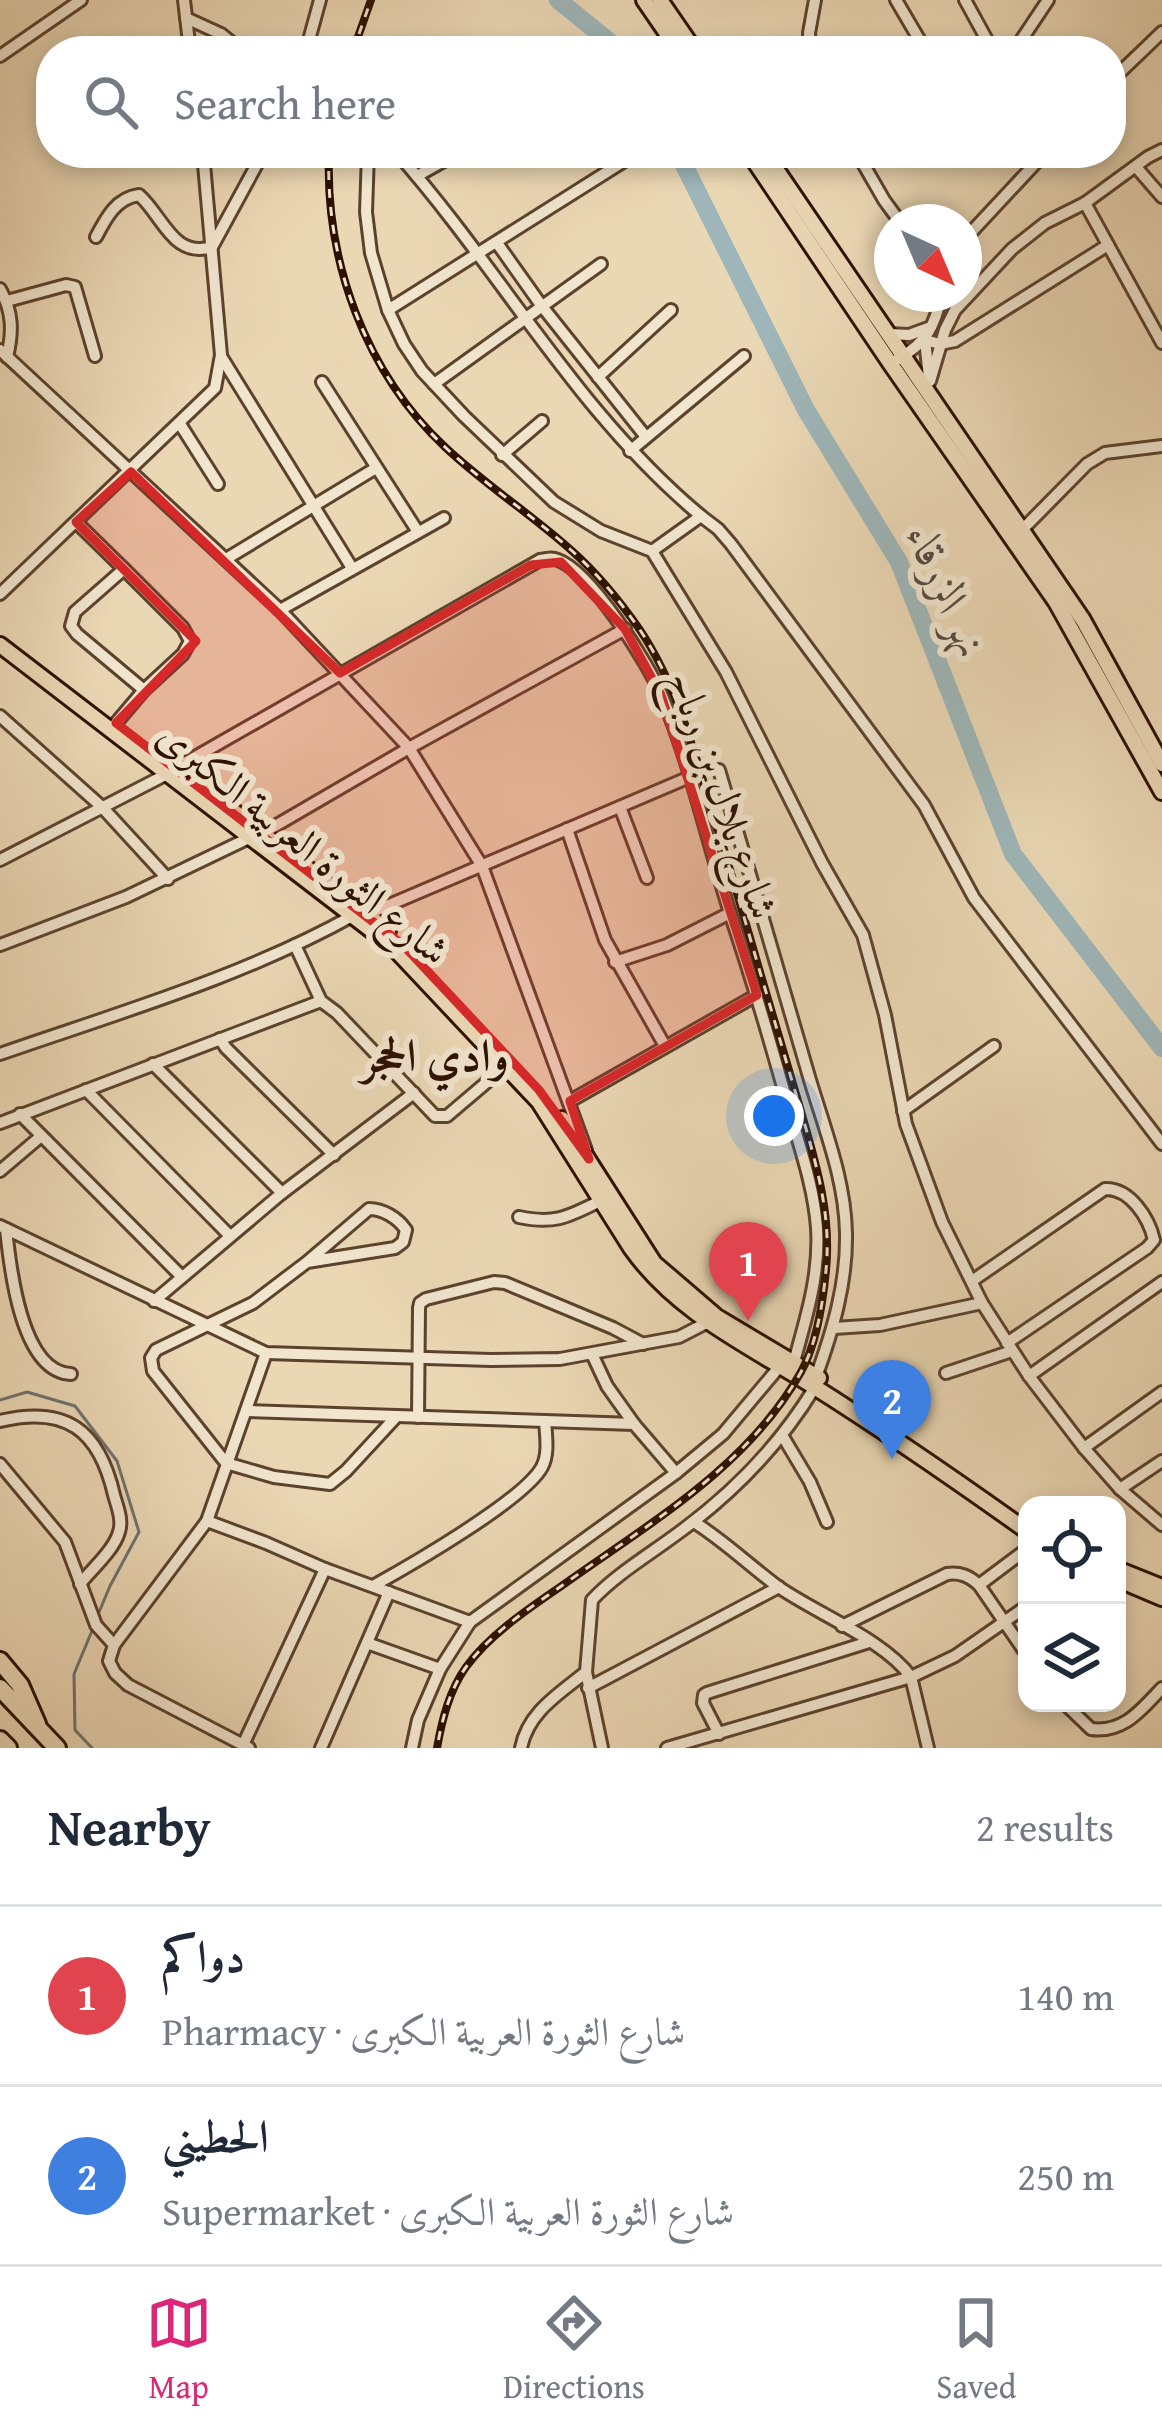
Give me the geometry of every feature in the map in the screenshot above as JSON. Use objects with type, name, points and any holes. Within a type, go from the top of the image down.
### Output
[{"type":"highway","points":[[0,1661],[20,1684],[38,1731]]},
{"type":"highway","points":[[0,1688],[57,1748]]},
{"type":"highway","points":[[0,1740],[8,1748]]},
{"type":"main road","points":[[644,0],[669,36]]},
{"type":"main road","points":[[660,0],[685,36]]},
{"type":"main road","points":[[760,168],[897,359],[1056,602],[1162,792]]},
{"type":"main road","points":[[775,168],[889,334],[897,359],[936,403],[1091,634],[1162,764]]},
{"type":"main road","name":"شارع الثورة العربية الكبرى","points":[[0,634],[172,771]]},
{"type":"main road","name":"شارع الثورة العربية الكبرى","points":[[0,645],[412,954],[554,1109],[646,1255],[712,1320]]},
{"type":"main road","name":"شارع الثورة العربية الكبرى","points":[[361,915],[548,1113],[639,1259],[680,1301],[816,1382],[1018,1514]]},
{"type":"main road","name":"شارع الثورة العربية الكبرى","points":[[816,1382],[1018,1525]]},
{"type":"main road","points":[[1126,1572],[1162,1587]]},
{"type":"main road","points":[[1126,1583],[1162,1598]]},
{"type":"street","points":[[0,56],[81,0]]},
{"type":"street","points":[[184,0],[188,36]]},
{"type":"street","points":[[310,36],[320,0]]},
{"type":"street","points":[[809,36],[815,0]]},
{"type":"street","points":[[896,0],[917,36]]},
{"type":"street","points":[[965,0],[985,36]]},
{"type":"street","points":[[1024,36],[1048,0]]},
{"type":"street","points":[[186,17],[223,36]]},
{"type":"street","points":[[1126,67],[1162,32]]},
{"type":"street","points":[[930,381],[948,323],[1012,249],[1162,150]]},
{"type":"street","points":[[1136,167],[1162,197]]},
{"type":"street","points":[[0,595],[215,388],[220,355],[204,168]]},
{"type":"street","points":[[212,247],[255,168]]},
{"type":"street","points":[[367,168],[368,235],[388,310],[404,344],[434,384],[502,455],[568,513],[652,550],[726,672],[863,935],[885,1015],[903,1111],[942,1222],[982,1303],[1084,1448],[1120,1489],[1162,1525]]},
{"type":"street","points":[[410,168],[630,451],[731,544],[910,786],[974,898],[1162,1144]]},
{"type":"street","points":[[417,176],[431,168]]},
{"type":"street","points":[[388,310],[615,168]]},
{"type":"street","points":[[866,168],[887,204]]},
{"type":"street","points":[[982,221],[1031,168]]},
{"type":"street","points":[[97,237],[120,202],[139,195],[177,242],[195,250],[212,247]]},
{"type":"street","points":[[1085,203],[1157,325],[1162,343]]},
{"type":"street","points":[[497,244],[646,436]]},
{"type":"street","points":[[925,340],[940,344],[963,336],[1108,245]]},
{"type":"street","points":[[434,384],[601,264]]},
{"type":"street","points":[[7,302],[66,285],[75,287],[95,356]]},
{"type":"street","points":[[0,289],[12,326],[4,354],[280,610],[410,748],[482,866],[589,1159]]},
{"type":"street","points":[[598,376],[671,310]]},
{"type":"street","points":[[897,359],[925,340],[937,312]]},
{"type":"street","points":[[889,334],[909,335],[933,325]]},
{"type":"street","points":[[925,340],[936,403]]},
{"type":"street","points":[[220,355],[352,568]]},
{"type":"street","points":[[630,451],[744,356]]},
{"type":"street","points":[[322,382],[418,532]]},
{"type":"street","points":[[502,455],[542,421]]},
{"type":"street","points":[[180,424],[218,484]]},
{"type":"street","points":[[1022,530],[1097,457],[1162,446]]},
{"type":"street","points":[[226,559],[376,468]]},
{"type":"street","points":[[652,550],[701,516]]},
{"type":"street","points":[[280,610],[444,518]]},
{"type":"street","points":[[76,522],[190,640],[183,654],[116,723]]},
{"type":"street","name":"شارع بلال بن رباح","points":[[0,860],[172,771],[531,565],[557,560],[572,570],[625,629],[662,695],[692,776],[757,995],[807,1172],[817,1228],[812,1297],[787,1364]]},
{"type":"street","points":[[124,569],[75,612],[71,626],[144,690]]},
{"type":"street","points":[[0,944],[126,897],[257,835],[625,629]]},
{"type":"street","points":[[0,716],[102,807],[168,879]]},
{"type":"street","points":[[602,1748],[586,1672],[592,1600],[694,1522],[782,1435],[816,1382],[842,1287],[846,1237],[837,1168],[719,770]]},
{"type":"street","points":[[0,1054],[296,945],[692,776]]},
{"type":"street","points":[[620,807],[646,878]]},
{"type":"street","points":[[567,829],[615,962],[665,1046]]},
{"type":"street","points":[[615,962],[667,945],[730,913]]},
{"type":"street","points":[[296,945],[320,1001],[435,1116],[442,1118],[507,1065]]},
{"type":"street","points":[[570,1101],[757,995]]},
{"type":"street","points":[[0,1123],[320,1001]]},
{"type":"street","points":[[220,1039],[334,1155]]},
{"type":"street","points":[[903,1111],[994,1046]]},
{"type":"street","points":[[153,1064],[282,1193]]},
{"type":"street","points":[[86,1090],[230,1236]]},
{"type":"street","points":[[154,1301],[282,1193],[414,1094]]},
{"type":"street","points":[[20,1114],[182,1276]]},
{"type":"street","points":[[0,1171],[40,1137]]},
{"type":"street","points":[[946,1373],[1009,1347],[1148,1248],[1154,1240],[1152,1231],[1130,1198],[1121,1190],[1105,1189],[972,1281]]},
{"type":"street","points":[[519,1217],[561,1220],[602,1200]]},
{"type":"street","points":[[308,1262],[395,1248],[403,1242],[406,1230],[395,1219],[369,1209],[253,1303],[156,1350],[151,1366],[157,1378],[226,1463],[274,1477],[330,1484],[395,1418]]},
{"type":"street","points":[[3,1228],[266,1353],[560,1359],[679,1337],[712,1320]]},
{"type":"street","points":[[3,1228],[29,1337],[49,1365],[71,1374]]},
{"type":"street","points":[[1029,1376],[1162,1282]]},
{"type":"street","points":[[418,1418],[419,1308],[423,1300],[505,1283],[643,1344]]},
{"type":"street","points":[[834,1328],[880,1325],[982,1303]]},
{"type":"street","points":[[266,1353],[207,1521],[114,1646],[111,1666],[128,1685],[246,1747],[325,1569]]},
{"type":"street","points":[[592,1354],[634,1424],[676,1473]]},
{"type":"street","points":[[412,1748],[418,1720],[440,1669],[470,1622],[676,1473],[723,1434],[787,1364]]},
{"type":"street","points":[[1084,1448],[1162,1392]]},
{"type":"street","points":[[246,1411],[634,1424]]},
{"type":"street","points":[[0,1421],[44,1415],[63,1419],[95,1449],[111,1483],[120,1529],[80,1584]]},
{"type":"street","points":[[373,1586],[526,1485],[544,1463],[545,1421]]},
{"type":"street","points":[[782,1435],[827,1522]]},
{"type":"street","points":[[1120,1489],[1162,1461]]},
{"type":"street","points":[[0,1463],[65,1542],[96,1625],[114,1646]]},
{"type":"street","points":[[207,1521],[470,1622]]},
{"type":"street","points":[[694,1522],[778,1587],[898,1662],[910,1677],[928,1748]]},
{"type":"street","points":[[979,1585],[1018,1557]]},
{"type":"street","points":[[842,1626],[947,1574],[964,1575],[979,1585],[1018,1643]]},
{"type":"street","points":[[589,1688],[778,1587]]},
{"type":"street","points":[[321,1748],[389,1592]]},
{"type":"street","points":[[667,1748],[910,1677],[955,1657],[1018,1612]]},
{"type":"street","points":[[719,1734],[703,1703],[707,1693],[869,1642]]},
{"type":"street","points":[[367,1643],[440,1669]]},
{"type":"street","points":[[521,1748],[534,1717],[586,1672]]},
{"type":"street","points":[[1073,1712],[1090,1729],[1123,1725],[1162,1688]]},
{"type":"highlighted area","points":[[131,472],[340,673],[531,565],[561,562],[625,629],[661,695],[757,995],[570,1101],[589,1159],[539,1090],[403,945],[116,723],[196,641],[76,522]]},
{"type":"waterway","name":"نهر الزرقاء","points":[[558,0],[602,36]]},
{"type":"waterway","name":"نهر الزرقاء","points":[[685,168],[806,410],[899,562],[1013,854],[1162,1048]]},
{"type":"waterway","points":[[0,1400],[27,1392],[75,1406],[117,1461],[139,1532],[97,1617]]},
{"type":"waterway","points":[[92,1748],[75,1730],[74,1674],[94,1626]]},
{"type":"railway","points":[[358,36],[371,0]]},
{"type":"railway","points":[[329,168],[334,234],[343,274],[372,349],[393,385],[445,447],[590,568],[632,619],[663,671],[697,761],[770,1004],[815,1164],[826,1227],[825,1282],[815,1335],[807,1361],[779,1406],[693,1492],[486,1644],[455,1686],[437,1748]]},
{"type":"place","name":"دواكم","points":[[748,1321]]},
{"type":"place","name":"الحطيني","points":[[892,1459]]},
{"type":"district","name":"وادي الحجر","points":[[435,1055]]}]
